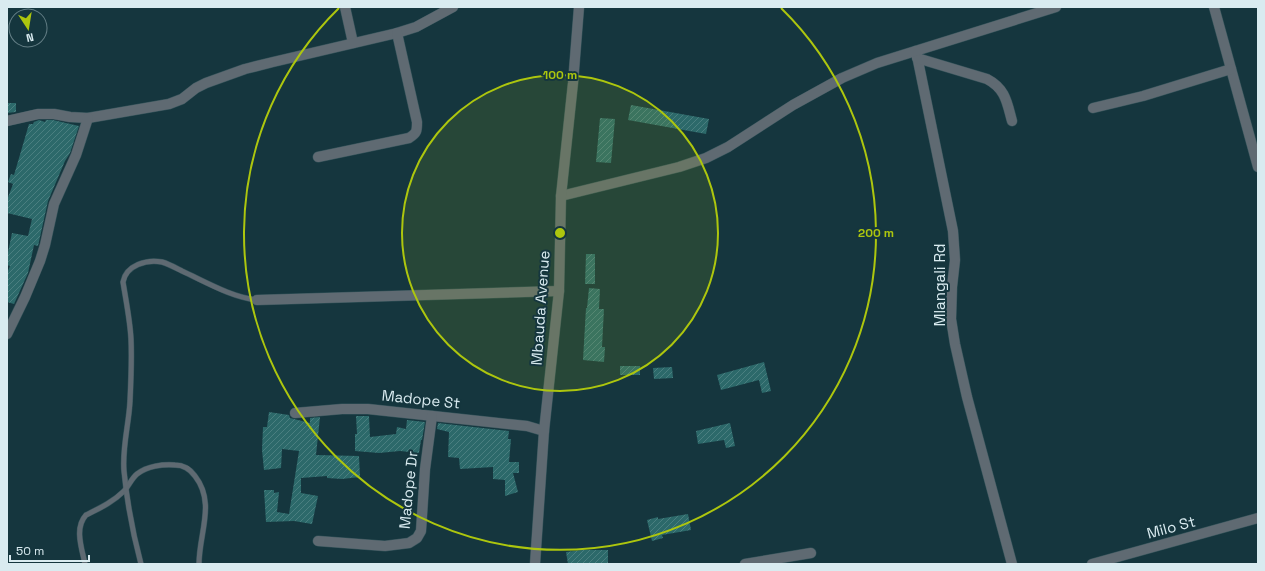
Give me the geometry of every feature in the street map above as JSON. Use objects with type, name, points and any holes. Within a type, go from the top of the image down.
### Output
[{"type":"street","points":[[345,7],[353,43]]},
{"type":"street","points":[[7,121],[38,114],[54,114],[88,118],[169,104],[182,99],[196,88],[206,83],[273,62],[397,33],[416,27],[453,7]]},
{"type":"street","name":"Mbauda Avenue","points":[[535,564],[544,431],[558,291],[561,196],[573,83],[579,7]]},
{"type":"street","points":[[561,196],[679,167],[706,158],[728,147],[793,105],[842,78],[877,63],[917,55],[1055,7]]},
{"type":"street","points":[[1214,7],[1258,167]]},
{"type":"street","points":[[318,157],[409,138],[417,131],[417,122],[397,33]]},
{"type":"street","points":[[917,55],[995,83],[1004,93],[1012,121]]},
{"type":"street","name":"Mlangali Rd","points":[[917,55],[953,232],[955,260],[952,287],[952,319],[955,344],[967,398],[1012,564]]},
{"type":"street","points":[[1093,108],[1143,96],[1231,69]]},
{"type":"street","points":[[7,334],[23,302],[40,261],[50,226],[54,204],[76,154],[88,118]]},
{"type":"street","points":[[257,300],[558,291]]},
{"type":"street","name":"Madope St","points":[[295,414],[355,408],[527,426],[544,431]]},
{"type":"street","name":"Madope Dr","points":[[318,541],[385,546],[409,543],[417,538],[421,531],[425,469],[432,416]]},
{"type":"street","name":"Milo St","points":[[1092,564],[1258,518]]},
{"type":"street","points":[[745,564],[811,552]]},
{"type":"lane","points":[[141,564],[136,545],[124,470],[129,408],[131,348],[123,282],[124,276],[131,267],[142,263],[162,262],[234,295],[257,300]]},
{"type":"lane","points":[[85,564],[80,522],[86,515],[114,501],[138,474],[164,464],[178,465],[190,469],[202,484],[205,494],[206,510],[199,554],[199,564]]},
{"type":"building","points":[[7,103],[16,103],[16,112],[7,113]]},
{"type":"building","points":[[631,105],[709,119],[706,134],[628,120]]},
{"type":"building","points":[[600,118],[615,119],[611,163],[596,162]]},
{"type":"building","points":[[39,120],[45,122],[46,120],[53,120],[79,126],[70,153],[65,161],[48,201],[38,246],[34,245],[28,273],[14,304],[7,302],[7,273],[10,266],[7,265],[7,257],[12,233],[28,236],[32,219],[7,213],[7,200],[13,184],[8,182],[11,174],[14,175],[29,124],[33,124]]},
{"type":"building","points":[[586,254],[595,254],[595,284],[585,284]]},
{"type":"building","points":[[589,288],[600,289],[599,309],[604,309],[602,347],[605,347],[604,362],[583,360],[586,308]]},
{"type":"building","points":[[764,362],[771,391],[762,393],[759,380],[721,390],[717,375]]},
{"type":"building","points":[[620,366],[640,366],[640,375],[620,375]]},
{"type":"building","points":[[672,367],[673,378],[654,379],[653,368]]},
{"type":"building","points":[[269,412],[289,415],[290,418],[310,423],[310,418],[320,417],[316,455],[359,456],[360,477],[342,479],[327,478],[327,476],[301,478],[301,493],[318,496],[312,524],[294,521],[266,522],[264,490],[274,490],[274,493],[279,492],[277,512],[289,514],[299,451],[282,449],[281,468],[264,470],[262,450],[263,427],[267,427]]},
{"type":"building","points":[[356,416],[369,416],[370,437],[396,434],[397,427],[406,429],[407,420],[425,422],[419,453],[400,451],[379,453],[355,451],[355,434],[357,434]]},
{"type":"building","points":[[438,423],[509,431],[508,439],[511,439],[509,462],[519,462],[519,473],[513,473],[518,492],[505,496],[505,480],[493,479],[493,467],[460,469],[459,458],[448,457],[449,432],[437,429]]},
{"type":"building","points":[[730,423],[735,446],[726,448],[724,440],[698,444],[696,431]]},
{"type":"building","points":[[688,514],[691,530],[662,535],[663,538],[652,541],[647,520],[658,517],[658,519]]},
{"type":"building","points":[[582,550],[608,550],[608,564],[568,564],[566,552]]}]
